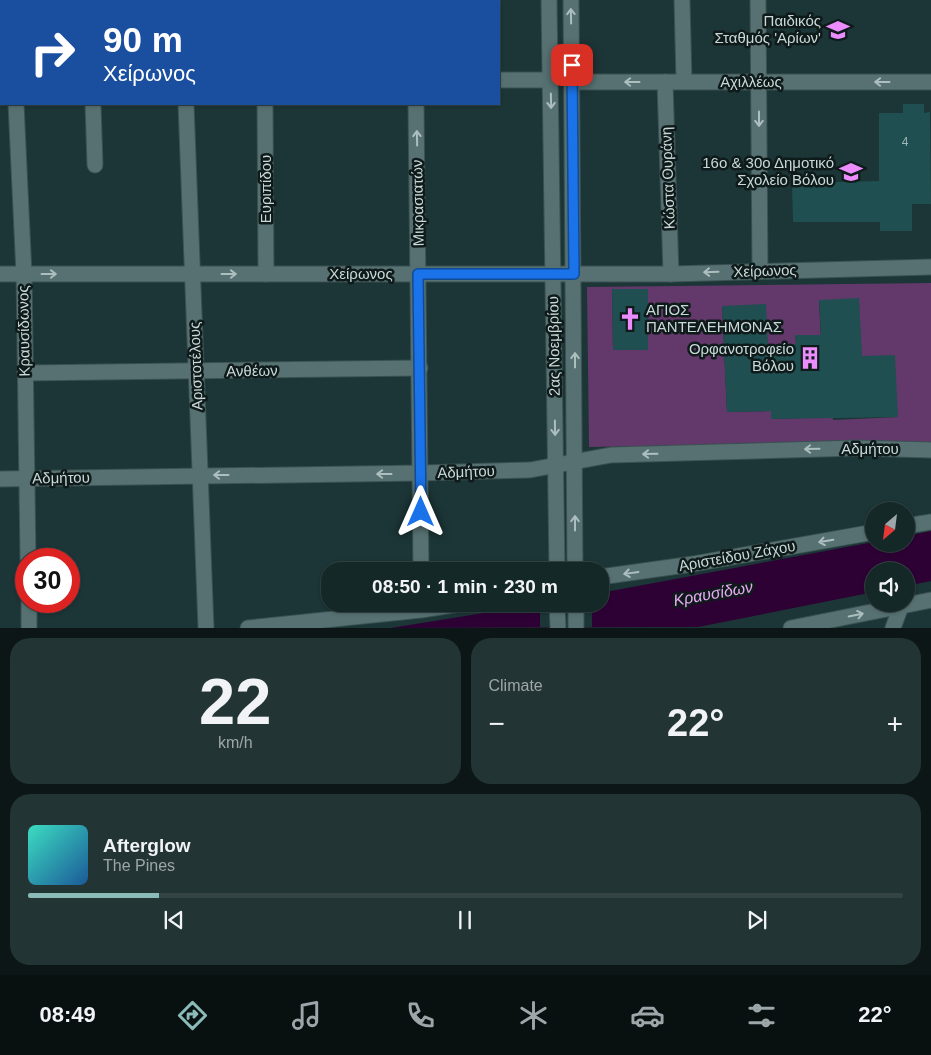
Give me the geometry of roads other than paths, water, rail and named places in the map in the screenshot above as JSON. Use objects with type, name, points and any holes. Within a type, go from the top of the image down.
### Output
[{"type":"street","name":"2ας Νοεμβρίου","points":[[549,0],[557,562]]},
{"type":"street","name":"2ας Νοεμβρίου","points":[[571,0],[575,562]]},
{"type":"street","points":[[682,0],[684,81]]},
{"type":"street","points":[[758,0],[760,271]]},
{"type":"street","points":[[500,80],[551,80]]},
{"type":"street","name":"Αχιλλέως","points":[[572,82],[931,82]]},
{"type":"street","name":"Κώστα Ουράνη","points":[[665,82],[671,274]]},
{"type":"street","name":"Κραυσίδωνος","points":[[16,105],[24,274],[28,548]]},
{"type":"street","points":[[94,105],[95,165]]},
{"type":"street","name":"Αριστοτέλους","points":[[186,105],[206,628]]},
{"type":"street","name":"Ευριπίδου","points":[[265,105],[266,274]]},
{"type":"street","name":"Μικρασιατών","points":[[416,105],[421,562]]},
{"type":"street","name":"Χείρωνος","points":[[0,274],[553,275],[931,267]]},
{"type":"street","name":"Ανθέων","points":[[25,373],[420,368]]},
{"type":"street","name":"Αδμήτου","points":[[0,479],[530,470],[611,454],[857,448],[931,450]]},
{"type":"street","points":[[915,525],[931,522]]},
{"type":"street","name":"Αριστείδου Ζάχου","points":[[609,576],[693,564],[865,534]]},
{"type":"street","points":[[915,603],[931,600]]},
{"type":"street","points":[[248,628],[380,612]]},
{"type":"street","points":[[558,612],[558,628]]},
{"type":"street","points":[[576,612],[576,628]]},
{"type":"street","points":[[791,628],[871,612]]},
{"type":"street","points":[[894,628],[899,612]]},
{"type":"street","points":[[29,613],[29,628]]},
{"type":"water","name":"Κραυσίδων","points":[[931,531],[931,581],[915,584],[915,562],[865,562],[865,594],[698,627],[391,628],[490,612],[609,612],[609,591],[865,544],[865,552],[915,552],[915,534]]},
{"type":"place","name":"Παιδικός Σταθμός 'Αρίων'","points":[[838,30]]},
{"type":"place","name":"16ο & 30ο Δημοτικό Σχολείο Βόλου","points":[[851,172]]},
{"type":"place","name":"ΑΓΙΟΣ ΠΑΝΤΕΛΕΗΜΟΝΑΣ","points":[[630,319]]},
{"type":"place","name":"Ορφανοτροφείο Βόλου","points":[[810,358]]}]
